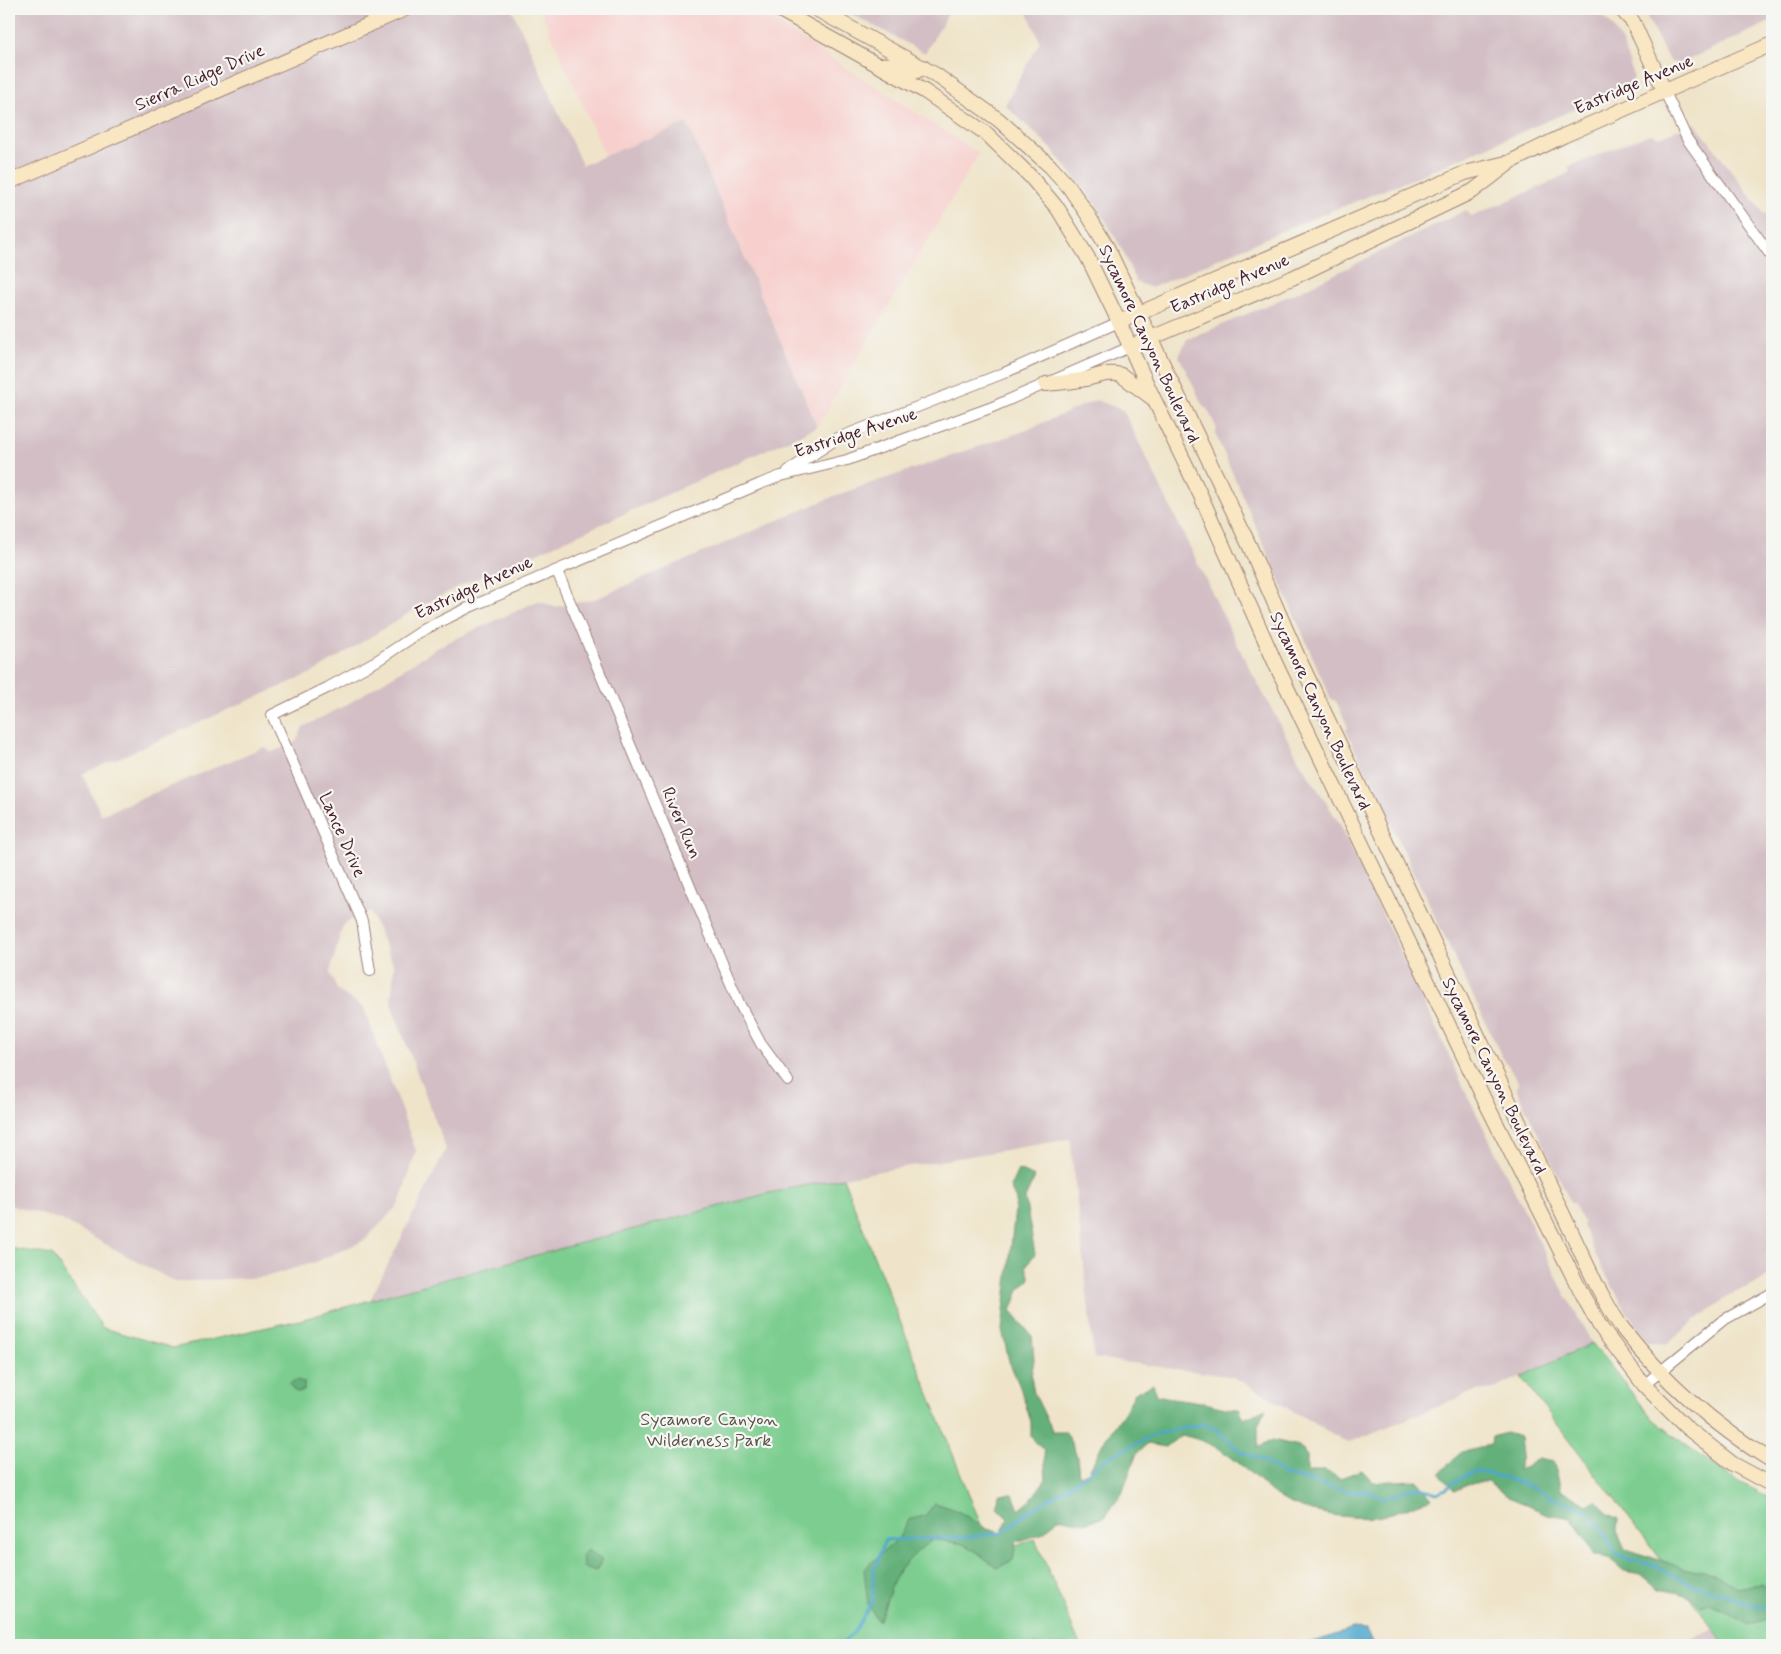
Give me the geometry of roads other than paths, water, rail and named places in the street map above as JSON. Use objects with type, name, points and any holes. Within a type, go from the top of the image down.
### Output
[{"type":"main road","name":"Sierra Ridge Drive","points":[[9,182],[406,9]]},
{"type":"main road","name":"Sycamore Canyon Boulevard","points":[[778,9],[941,101],[972,123],[987,134],[1030,176],[1058,209],[1088,258],[1119,322],[1200,494],[1277,667],[1485,1102],[1554,1241],[1601,1328],[1644,1386],[1686,1427],[1733,1464],[1772,1485]]},
{"type":"main road","name":"Sycamore Canyon Boulevard","points":[[816,9],[923,67],[952,85],[999,120],[1036,152],[1070,187],[1107,247],[1140,314],[1250,547],[1298,657],[1597,1286],[1622,1327],[1660,1372],[1702,1410],[1746,1445],[1772,1461]]},
{"type":"main road","points":[[1622,9],[1633,22],[1665,92]]},
{"type":"main road","name":"Eastridge Avenue","points":[[1130,347],[1292,278],[1473,191],[1512,161],[1570,132],[1772,44]]},
{"type":"main road","points":[[875,64],[898,65],[912,73],[916,73],[923,67]]},
{"type":"main road","name":"Eastridge Avenue","points":[[1119,322],[1465,173],[1512,161]]},
{"type":"main road","points":[[1046,384],[1090,378],[1109,373],[1115,374],[1138,386],[1154,399]]},
{"type":"street","points":[[1665,92],[1687,139],[1772,257]]},
{"type":"street","name":"Eastridge Avenue","points":[[781,476],[838,438],[1004,373],[1119,322]]},
{"type":"street","name":"Eastridge Avenue","points":[[272,715],[328,688],[378,660],[425,629],[470,607],[781,476],[847,460],[990,408],[1130,347]]},
{"type":"street","name":"River Run","points":[[557,571],[739,1003],[761,1044],[788,1081]]},
{"type":"street","name":"Lance Drive","points":[[272,715],[362,921],[370,971]]},
{"type":"street","points":[[1644,1386],[1722,1321],[1772,1293]]},
{"type":"water","points":[[1353,1629],[1367,1630],[1374,1645],[1303,1645]]},
{"type":"waterway","points":[[841,1645],[855,1631],[873,1600],[873,1573],[885,1540],[971,1537],[1001,1533],[1031,1510],[1067,1488],[1111,1456],[1156,1434],[1203,1424],[1217,1430],[1241,1452],[1262,1460],[1283,1474],[1350,1492],[1368,1491],[1383,1498],[1418,1487],[1437,1493],[1468,1473],[1478,1471],[1522,1483],[1548,1496],[1583,1509],[1598,1523],[1617,1554],[1656,1566],[1689,1583],[1772,1609]]},
{"type":"park label","name":"Sycamore Canyon Wilderness Park","points":[[709,1430]]}]
